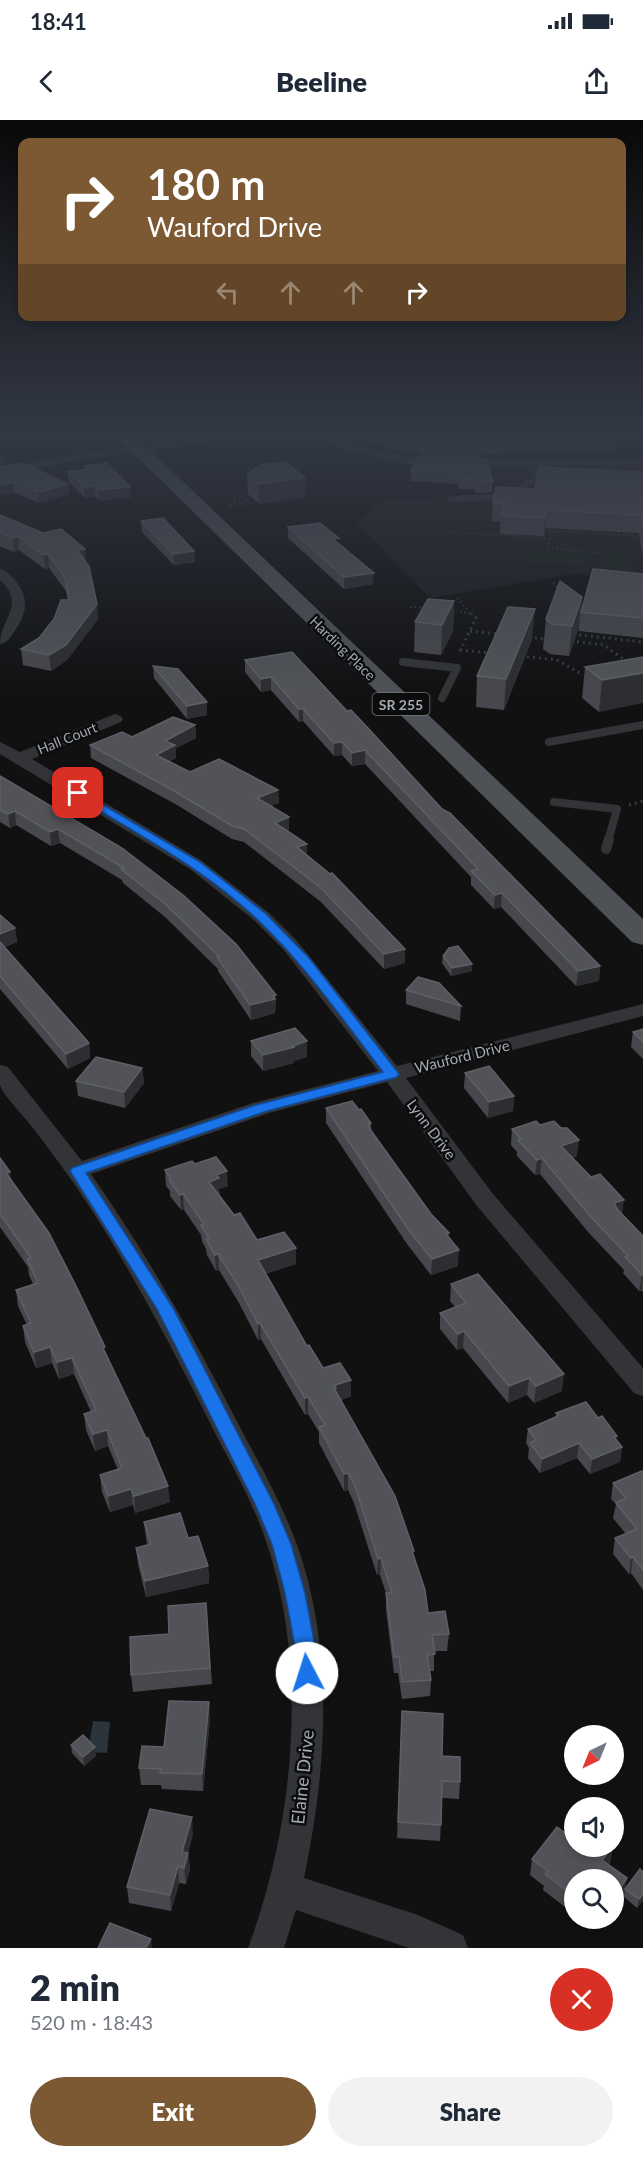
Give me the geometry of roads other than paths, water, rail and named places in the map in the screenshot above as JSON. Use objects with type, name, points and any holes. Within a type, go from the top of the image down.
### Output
[{"type":"main road","name":"Harding Place","points":[[210,519],[643,936]]},
{"type":"street","points":[[0,573],[17,591],[20,603],[18,615],[0,640]]},
{"type":"street","name":"Hall Court","points":[[20,758],[115,719]]},
{"type":"street","name":"Lynn Drive","points":[[0,747],[196,865],[245,903],[304,961],[392,1074],[485,1200],[643,1386]]},
{"type":"street","name":"Wauford Drive","points":[[77,1171],[261,1108],[643,1010]]},
{"type":"street","name":"Elaine Drive","points":[[0,1072],[77,1171],[165,1308],[264,1504],[281,1544],[295,1593],[304,1641],[308,1689],[308,1742],[302,1798],[285,1889],[266,1948]]},
{"type":"street","points":[[285,1889],[418,1933],[450,1948]]},
{"type":"lane","points":[[403,662],[457,668],[442,698]]},
{"type":"lane","points":[[549,742],[643,725]]},
{"type":"lane","points":[[554,802],[617,809],[606,849]]}]
